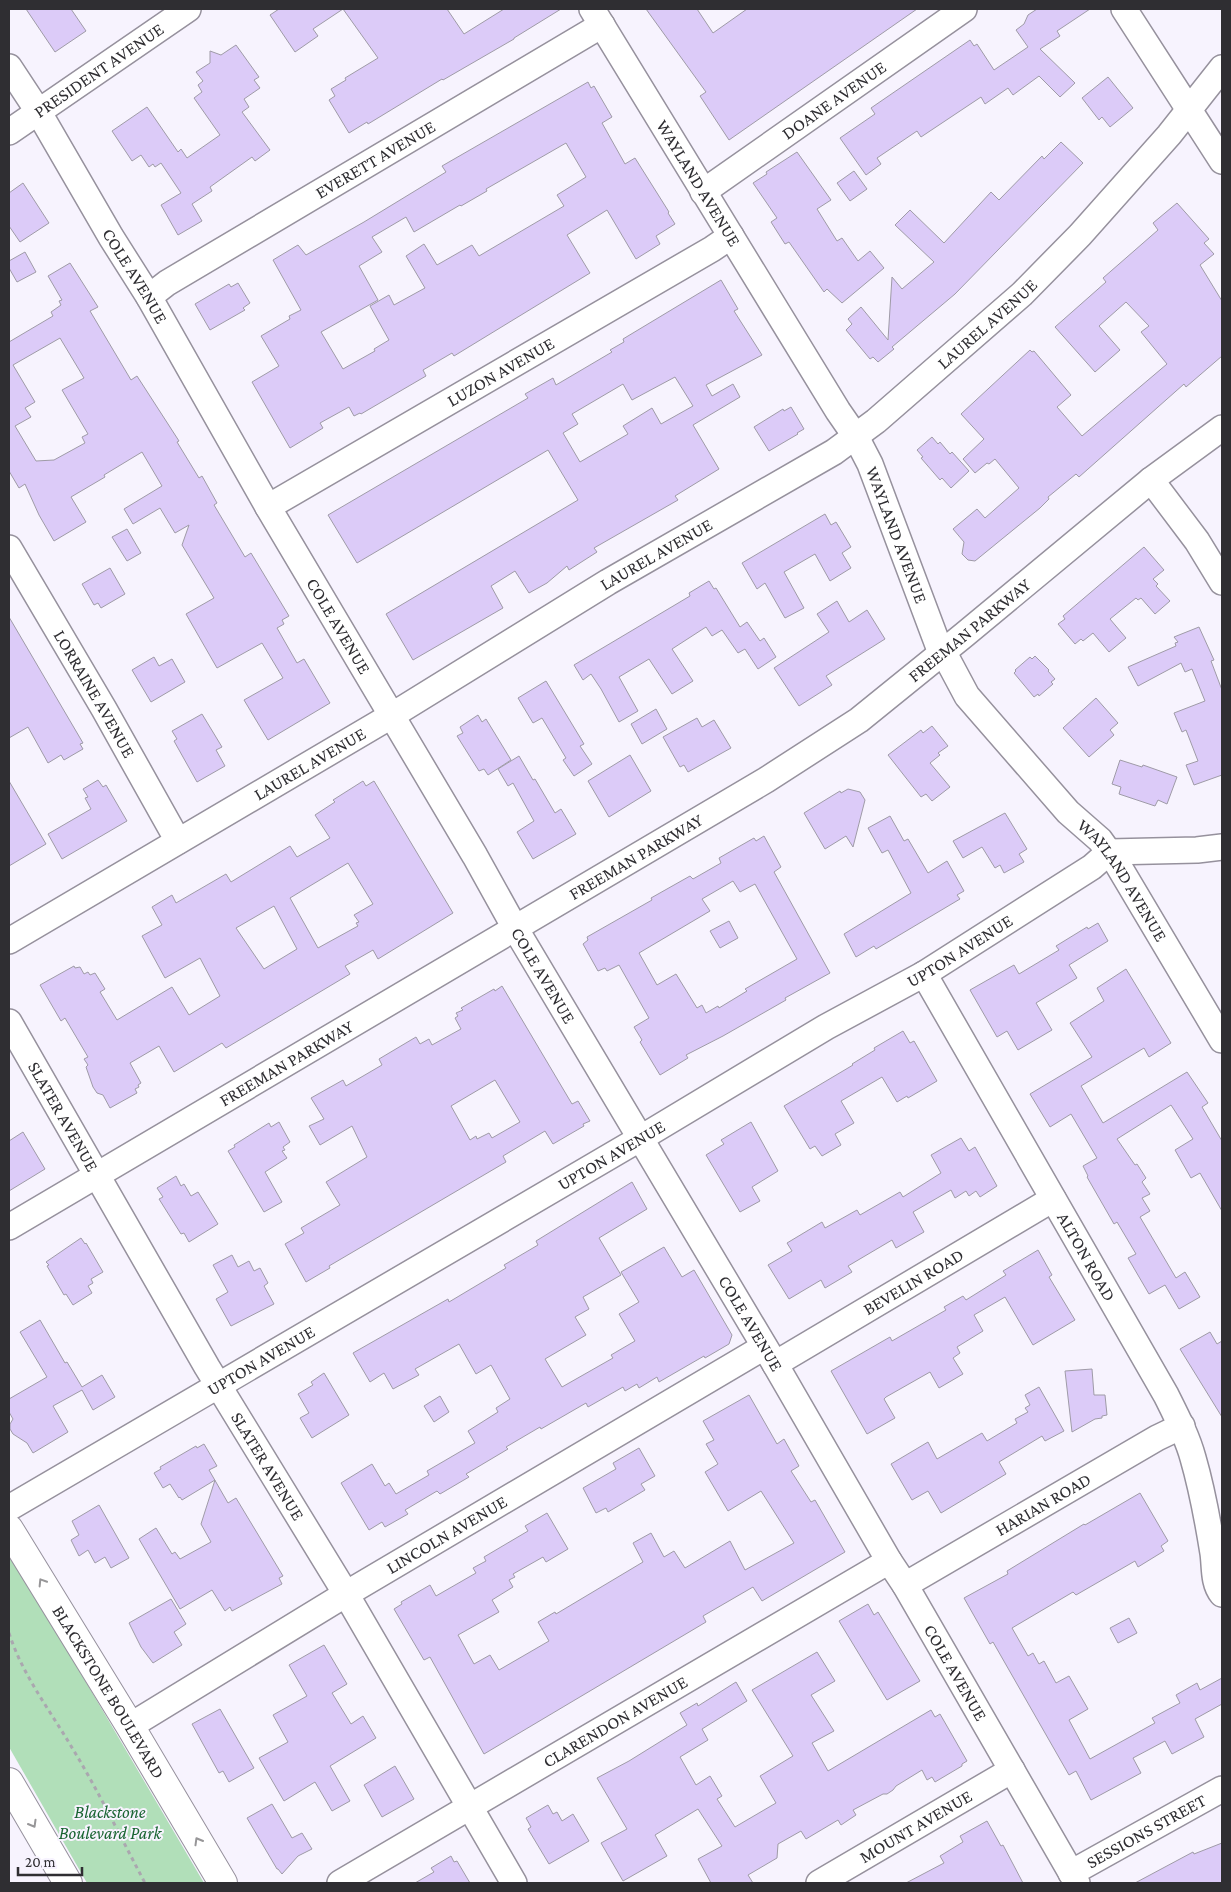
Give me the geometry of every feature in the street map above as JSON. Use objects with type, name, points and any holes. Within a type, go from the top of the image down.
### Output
[{"type":"main road","name":"BLACKSTONE BOULEVARD","points":[[9,1529],[130,1726],[223,1883]]},
{"type":"main road","points":[[10,1786],[68,1883]]},
{"type":"street","name":"PRESIDENT AVENUE","points":[[9,132],[188,9]]},
{"type":"street","name":"DOANE AVENUE","points":[[703,192],[964,9]]},
{"type":"street","points":[[1124,9],[1222,161]]},
{"type":"street","name":"WAYLAND AVENUE","points":[[597,17],[838,411],[856,437],[870,464],[941,652],[944,653],[967,696],[1068,812],[1100,840],[1109,852],[1222,1040]]},
{"type":"street","name":"EVERETT AVENUE","points":[[149,297],[168,283],[597,17]]},
{"type":"street","name":"COLE AVENUE","points":[[9,67],[38,111],[111,237],[149,297],[268,507],[475,856],[515,928],[770,1355],[1074,1878]]},
{"type":"street","name":"LAUREL AVENUE","points":[[9,941],[391,716],[608,582],[834,452],[856,437],[1022,294],[1080,234],[1190,110],[1222,68]]},
{"type":"street","name":"LUZON AVENUE","points":[[268,507],[712,249],[731,236]]},
{"type":"street","name":"FREEMAN PARKWAY","points":[[9,1227],[823,744],[859,720],[941,652],[964,636],[1151,480],[1222,428]]},
{"type":"street","points":[[1151,480],[1197,541],[1222,582]]},
{"type":"street","name":"LORRAINE AVENUE","points":[[9,548],[104,709],[178,841]]},
{"type":"street","points":[[1109,852],[1197,850],[1222,846]]},
{"type":"street","name":"UPTON AVENUE","points":[[9,1508],[640,1138],[826,1026],[924,974],[1092,867],[1109,852]]},
{"type":"street","name":"ALTON ROAD","points":[[924,974],[1182,1426],[1193,1458],[1218,1554],[1218,1589],[1222,1594]]},
{"type":"street","name":"SLATER AVENUE","points":[[9,1022],[218,1386],[346,1594],[514,1883]]},
{"type":"street","name":"BEVELIN ROAD","points":[[770,1355],[1053,1199]]},
{"type":"street","name":"LINCOLN AVENUE","points":[[130,1726],[346,1594],[770,1355]]},
{"type":"street","name":"HARIAN ROAD","points":[[905,1585],[1157,1438],[1182,1426]]},
{"type":"street","name":"CLARENDON AVENUE","points":[[340,1883],[889,1561]]},
{"type":"street","name":"MOUNT AVENUE","points":[[819,1883],[1012,1770]]},
{"type":"street","name":"SESSIONS STREET","points":[[1074,1878],[1222,1788]]},
{"type":"path","points":[[9,1633],[16,1653],[34,1688],[72,1748],[145,1883]]},
{"type":"green space","name":"Blackstone Boulevard Park","points":[[9,1551],[204,1883],[87,1883],[9,1747]]},
{"type":"building","points":[[26,9],[71,9],[86,31],[55,52]]},
{"type":"building","points":[[279,9],[343,9],[313,29],[318,36],[295,52],[270,15]]},
{"type":"building","points":[[343,9],[447,9],[464,34],[504,9],[561,9],[514,39],[442,79],[368,124],[367,122],[349,133],[329,100],[335,96],[331,89],[378,58]]},
{"type":"building","points":[[646,9],[697,9],[713,33],[747,9],[917,9],[729,140],[700,96],[706,92]]},
{"type":"building","points":[[1037,9],[1090,9],[1057,31],[1060,36],[1040,49],[1075,83],[1060,97],[1039,76],[1013,95],[1008,88],[985,104],[981,97],[921,137],[917,131],[877,158],[881,164],[866,175],[840,138],[875,114],[871,108],[970,40],[974,46],[977,44],[994,70],[1028,47],[1016,30],[1024,24],[1028,15]]},
{"type":"building","points":[[236,45],[259,77],[254,80],[260,88],[244,99],[249,107],[242,112],[270,150],[255,161],[252,157],[210,187],[212,191],[192,204],[202,221],[178,235],[161,205],[181,193],[161,163],[155,167],[153,164],[149,167],[141,155],[132,161],[112,131],[147,107],[178,152],[181,149],[187,158],[220,135],[194,98],[202,92],[198,85],[203,81],[196,72],[210,63],[210,51],[221,55]]},
{"type":"building","points":[[1108,77],[1133,108],[1110,127],[1102,117],[1099,120],[1082,98]]},
{"type":"building","points":[[588,82],[591,88],[594,86],[612,117],[602,123],[625,164],[635,158],[675,224],[656,236],[660,244],[636,259],[607,210],[567,235],[590,273],[454,356],[452,353],[423,370],[426,376],[361,414],[354,416],[349,407],[320,423],[323,428],[290,448],[252,382],[279,366],[261,336],[290,319],[289,316],[301,310],[273,260],[298,245],[306,255],[446,172],[442,166]],"holes":[[[566,143],[586,177],[557,195],[564,206],[479,256],[472,245],[437,265],[424,244],[406,256],[425,288],[394,305],[389,295],[370,306],[389,340],[374,349],[375,351],[343,369],[321,332],[378,300],[359,266],[382,252],[372,237],[406,217],[414,232],[487,191],[486,189]]]},
{"type":"building","points":[[1061,142],[1083,163],[955,294],[892,347],[894,349],[878,362],[873,357],[870,359],[846,330],[852,324],[848,319],[861,307],[888,340],[892,277],[902,289],[934,262],[895,225],[910,210],[944,243],[991,192],[999,200],[1042,156],[1044,159]]},
{"type":"building","points":[[797,152],[831,200],[817,209],[837,241],[842,238],[858,261],[870,251],[884,268],[842,303],[827,289],[824,292],[789,242],[785,244],[771,222],[777,218],[753,183],[767,174],[766,172]]},
{"type":"building","points":[[854,171],[867,189],[850,201],[837,183]]},
{"type":"building","points":[[23,183],[49,223],[20,242],[9,226],[9,193]]},
{"type":"building","points":[[1177,203],[1209,239],[1204,243],[1214,254],[1200,265],[1222,301],[1222,356],[1186,387],[1184,384],[1079,477],[1076,474],[1048,497],[1049,499],[1040,508],[975,561],[968,560],[962,554],[964,542],[953,529],[977,509],[985,518],[1019,488],[995,459],[975,473],[963,459],[984,439],[961,414],[1030,350],[1034,351],[1071,395],[1057,407],[1082,436],[1167,364],[1141,332],[1149,326],[1126,302],[1099,326],[1120,350],[1095,372],[1055,327],[1106,282],[1103,278],[1158,230],[1153,223]]},
{"type":"building","points":[[25,252],[36,272],[17,282],[9,268],[9,261]]},
{"type":"building","points":[[70,263],[98,307],[90,311],[131,380],[137,376],[179,441],[177,442],[199,478],[202,476],[217,503],[214,505],[245,557],[251,553],[289,616],[282,620],[284,624],[277,628],[297,663],[304,659],[330,703],[268,740],[244,700],[283,678],[262,643],[217,668],[186,614],[214,598],[182,545],[189,525],[175,533],[160,508],[133,524],[124,509],[162,486],[142,452],[71,497],[86,522],[54,541],[39,515],[25,484],[19,488],[9,471],[9,342],[53,316],[51,312],[61,305],[59,301],[62,300],[48,276]],"holes":[[[60,338],[84,378],[62,390],[88,434],[82,437],[85,443],[54,460],[36,461],[15,426],[31,417],[25,408],[35,402],[13,365]]]},
{"type":"building","points":[[721,280],[738,309],[734,311],[762,355],[706,385],[712,396],[733,384],[740,397],[693,425],[719,469],[675,496],[678,500],[594,548],[597,552],[569,570],[567,566],[547,583],[529,593],[515,571],[491,586],[503,608],[413,660],[386,614],[578,500],[548,450],[357,563],[328,515],[528,398],[525,394],[553,378],[556,385],[612,352],[610,350],[624,342],[623,339]],"holes":[[[675,377],[693,406],[661,424],[652,408],[623,426],[628,434],[580,462],[563,433],[578,424],[572,414],[623,384],[632,400]]]},
{"type":"building","points":[[238,283],[250,303],[243,308],[245,310],[210,330],[195,304],[229,284],[231,287]]},
{"type":"building","points":[[791,407],[804,429],[769,451],[754,427],[783,409],[784,411]]},
{"type":"building","points":[[932,437],[938,444],[940,442],[950,454],[952,452],[969,471],[951,488],[942,478],[940,480],[921,458],[923,457],[917,450]]},
{"type":"building","points":[[825,514],[831,525],[836,522],[851,547],[842,553],[851,568],[830,581],[815,554],[784,572],[804,608],[785,618],[765,583],[757,589],[742,563]]},
{"type":"building","points":[[127,529],[141,553],[127,561],[112,537]]},
{"type":"building","points":[[1144,547],[1164,570],[1153,579],[1158,584],[1156,586],[1170,601],[1155,614],[1141,598],[1138,600],[1136,598],[1110,619],[1126,638],[1109,652],[1093,633],[1083,641],[1081,639],[1075,644],[1058,624],[1065,619],[1063,616]]},
{"type":"building","points":[[110,568],[125,594],[101,608],[98,603],[94,605],[82,584]]},
{"type":"building","points":[[709,581],[714,589],[716,588],[740,627],[747,622],[760,641],[764,638],[776,657],[758,669],[745,649],[738,653],[722,630],[712,636],[706,627],[672,649],[693,681],[672,694],[649,659],[619,677],[638,711],[619,722],[591,674],[583,680],[574,665],[690,596],[689,593]]},
{"type":"building","points":[[837,601],[849,622],[867,610],[885,639],[826,676],[832,685],[799,706],[774,668],[829,632],[817,614]]},
{"type":"building","points":[[9,617],[83,743],[80,744],[83,749],[64,760],[61,755],[48,763],[28,727],[9,738]]},
{"type":"building","points":[[1199,627],[1214,660],[1211,661],[1222,690],[1222,775],[1194,785],[1186,765],[1198,761],[1186,730],[1182,732],[1174,713],[1205,701],[1192,669],[1185,672],[1181,663],[1138,686],[1128,667],[1176,646],[1175,643],[1178,642],[1174,637]]},
{"type":"building","points":[[1035,656],[1055,679],[1051,682],[1053,684],[1039,696],[1038,694],[1034,697],[1014,673],[1030,657],[1032,659]]},
{"type":"building","points":[[154,657],[159,666],[172,659],[185,682],[151,702],[132,670]]},
{"type":"building","points":[[546,681],[584,744],[580,746],[592,764],[574,776],[563,760],[566,758],[542,718],[533,723],[518,698]]},
{"type":"building","points":[[1096,698],[1118,723],[1110,730],[1114,735],[1089,757],[1063,728]]},
{"type":"building","points":[[656,709],[667,729],[642,744],[631,724]]},
{"type":"building","points":[[202,714],[222,747],[216,750],[225,766],[197,782],[174,741],[177,739],[172,731]]},
{"type":"building","points":[[478,715],[482,722],[486,719],[511,760],[488,775],[484,769],[479,771],[457,736],[463,733],[460,727]]},
{"type":"building","points":[[697,718],[702,727],[714,720],[731,748],[688,772],[684,765],[680,767],[663,737]]},
{"type":"building","points":[[932,726],[948,746],[938,753],[940,755],[930,763],[950,787],[932,801],[926,794],[921,797],[888,755],[921,730],[923,733]]},
{"type":"building","points":[[630,755],[651,791],[609,817],[588,781]]},
{"type":"building","points":[[519,756],[555,813],[561,809],[576,834],[533,859],[517,832],[534,821],[513,783],[508,786],[498,769]]},
{"type":"building","points":[[1120,760],[1142,767],[1143,765],[1177,777],[1167,804],[1158,800],[1155,806],[1119,794],[1121,787],[1112,784]]},
{"type":"building","points":[[98,780],[103,787],[106,785],[127,821],[62,859],[48,834],[91,809],[85,798],[88,797],[83,789]]},
{"type":"building","points":[[9,781],[46,844],[9,866]]},
{"type":"building","points":[[363,781],[366,786],[374,781],[453,913],[378,959],[373,950],[345,966],[350,974],[226,1048],[222,1043],[174,1072],[159,1046],[130,1063],[141,1083],[135,1089],[137,1093],[110,1108],[103,1095],[97,1093],[93,1087],[86,1067],[88,1065],[84,1059],[88,1057],[65,1018],[61,1021],[40,985],[74,966],[75,968],[80,967],[84,974],[88,972],[90,975],[95,973],[105,989],[100,992],[117,1020],[172,987],[189,1015],[220,996],[200,958],[165,978],[142,936],[162,925],[152,907],[172,895],[176,903],[226,874],[231,882],[290,846],[297,857],[330,838],[315,815],[335,802],[333,800]],"holes":[[[348,863],[373,904],[354,915],[359,922],[356,923],[358,926],[318,948],[290,898]],[[274,906],[297,949],[264,969],[236,928]]]},
{"type":"building","points":[[848,789],[860,792],[865,800],[853,847],[846,836],[825,849],[804,813],[840,791],[841,793]]},
{"type":"building","points":[[1005,813],[1027,849],[1019,854],[1024,862],[1004,873],[1000,865],[995,868],[982,847],[963,858],[953,841]]},
{"type":"building","points":[[890,816],[904,841],[908,839],[928,873],[947,861],[964,891],[957,895],[960,899],[876,949],[874,946],[856,957],[844,934],[911,893],[888,850],[882,853],[868,828]]},
{"type":"building","points":[[764,836],[781,867],[774,872],[830,973],[723,1036],[686,1055],[688,1058],[660,1075],[640,1042],[642,1040],[634,1027],[649,1018],[619,965],[607,971],[605,968],[598,971],[583,944],[588,940],[587,937],[652,900],[651,898],[690,876],[693,879],[721,863],[719,858],[754,838],[756,841]],"holes":[[[733,881],[740,892],[755,884],[797,959],[745,989],[747,991],[719,1008],[718,1006],[706,1013],[702,1005],[697,1008],[676,974],[657,985],[639,953],[710,911],[702,899]]]},
{"type":"building","points":[[729,921],[738,938],[720,948],[710,931]]},
{"type":"building","points":[[1098,923],[1108,941],[1069,965],[1077,978],[1036,1003],[1052,1030],[1018,1050],[1007,1031],[997,1037],[970,990],[1014,965],[1019,974],[1059,950],[1056,946],[1087,927],[1088,929]]},
{"type":"building","points":[[1126,969],[1171,1043],[1149,1057],[1144,1048],[1081,1086],[1103,1123],[1187,1072],[1208,1103],[1202,1107],[1222,1141],[1222,1211],[1200,1173],[1191,1178],[1175,1150],[1193,1139],[1171,1105],[1117,1139],[1146,1178],[1142,1182],[1150,1194],[1142,1198],[1150,1211],[1140,1217],[1176,1278],[1185,1272],[1200,1297],[1179,1309],[1165,1285],[1149,1294],[1128,1258],[1136,1254],[1117,1222],[1114,1224],[1087,1177],[1083,1166],[1097,1158],[1071,1114],[1050,1127],[1030,1094],[1092,1057],[1070,1023],[1104,1001],[1097,988]]},
{"type":"building","points":[[502,986],[572,1104],[578,1101],[590,1121],[553,1144],[545,1131],[503,1156],[506,1162],[329,1266],[330,1268],[306,1282],[285,1244],[304,1233],[301,1228],[340,1205],[326,1182],[367,1157],[352,1126],[320,1145],[309,1126],[324,1119],[311,1098],[343,1080],[346,1086],[382,1065],[379,1059],[416,1037],[420,1044],[429,1039],[432,1045],[461,1029],[455,1018],[458,1016],[456,1013],[463,1010],[461,1008],[494,989],[495,991]],"holes":[[[495,1080],[520,1122],[492,1138],[489,1133],[477,1139],[476,1136],[470,1140],[451,1106]]]},
{"type":"building","points":[[903,1031],[910,1043],[914,1041],[937,1081],[908,1098],[907,1096],[897,1102],[882,1077],[841,1101],[854,1123],[835,1134],[841,1145],[822,1156],[815,1146],[810,1149],[784,1106],[853,1065],[875,1050],[874,1048]]},
{"type":"building","points":[[279,1122],[290,1142],[283,1147],[285,1150],[282,1151],[287,1158],[265,1172],[282,1202],[264,1212],[228,1151],[235,1147],[234,1145],[269,1123],[271,1127]]},
{"type":"building","points":[[751,1122],[778,1171],[752,1187],[760,1201],[740,1212],[706,1155],[724,1144],[721,1140]]},
{"type":"building","points":[[23,1132],[45,1169],[9,1191],[9,1141]]},
{"type":"building","points":[[961,1138],[969,1151],[975,1147],[997,1186],[980,1197],[976,1191],[969,1196],[966,1191],[955,1198],[951,1190],[913,1212],[924,1232],[896,1248],[892,1240],[848,1266],[852,1272],[825,1288],[821,1280],[789,1299],[768,1265],[792,1251],[787,1243],[822,1222],[825,1228],[857,1210],[860,1215],[900,1192],[903,1197],[941,1173],[931,1155]]},
{"type":"building","points":[[176,1176],[181,1186],[184,1184],[191,1196],[198,1192],[218,1224],[189,1242],[184,1233],[181,1234],[159,1199],[163,1197],[157,1188]]},
{"type":"building","points":[[632,1182],[647,1209],[599,1238],[621,1275],[583,1297],[589,1309],[575,1317],[586,1335],[545,1359],[562,1387],[613,1358],[611,1355],[635,1341],[619,1314],[639,1302],[621,1272],[664,1247],[682,1277],[694,1270],[732,1335],[729,1344],[659,1382],[657,1377],[639,1388],[637,1384],[625,1391],[623,1387],[588,1407],[586,1403],[506,1447],[508,1449],[466,1474],[469,1477],[440,1494],[437,1491],[405,1510],[408,1514],[385,1527],[382,1522],[369,1530],[341,1483],[372,1464],[385,1486],[389,1483],[396,1494],[429,1475],[427,1471],[475,1443],[468,1431],[498,1412],[496,1408],[510,1399],[491,1365],[476,1374],[459,1344],[415,1369],[419,1375],[393,1389],[384,1373],[370,1382],[353,1353],[448,1299],[449,1302],[506,1268],[504,1265],[538,1245],[536,1241]]},
{"type":"building","points":[[81,1238],[103,1272],[91,1279],[93,1283],[88,1286],[92,1293],[73,1305],[66,1294],[64,1295],[46,1262]]},
{"type":"building","points":[[1038,1250],[1052,1275],[1049,1277],[1075,1320],[1033,1345],[1005,1297],[974,1315],[983,1331],[957,1347],[960,1353],[953,1358],[963,1374],[939,1388],[930,1372],[886,1397],[884,1399],[895,1418],[867,1434],[831,1371],[890,1337],[892,1341],[946,1310],[944,1307],[963,1296],[966,1300],[1006,1275],[1003,1271]]},
{"type":"building","points":[[232,1255],[238,1267],[249,1261],[254,1271],[260,1268],[268,1283],[264,1286],[274,1304],[231,1326],[216,1299],[228,1292],[213,1265]]},
{"type":"building","points":[[40,1320],[65,1363],[67,1362],[82,1387],[102,1375],[115,1397],[93,1410],[82,1390],[53,1406],[68,1432],[33,1453],[27,1443],[13,1434],[10,1429],[13,1419],[9,1412],[9,1399],[47,1377],[20,1332]]},
{"type":"building","points":[[1210,1332],[1217,1344],[1222,1341],[1222,1417],[1180,1349]]},
{"type":"building","points":[[1092,1369],[1094,1395],[1105,1395],[1107,1415],[1095,1419],[1072,1432],[1065,1371]]},
{"type":"building","points":[[324,1373],[349,1415],[312,1438],[300,1418],[309,1413],[298,1394],[313,1385],[311,1382]]},
{"type":"building","points":[[1039,1387],[1064,1431],[1045,1441],[1042,1436],[999,1462],[1006,1474],[941,1513],[928,1491],[912,1500],[891,1464],[928,1442],[937,1459],[982,1433],[987,1441],[1017,1423],[1015,1419],[1028,1412],[1025,1408],[1030,1405],[1025,1395]]},
{"type":"building","points":[[749,1395],[777,1444],[784,1439],[799,1466],[791,1471],[811,1502],[815,1500],[845,1552],[762,1601],[753,1587],[703,1616],[706,1622],[484,1754],[430,1657],[424,1660],[394,1609],[402,1604],[401,1602],[430,1585],[436,1596],[476,1573],[473,1568],[486,1561],[484,1557],[528,1531],[525,1526],[547,1513],[568,1549],[546,1562],[543,1557],[513,1574],[515,1577],[509,1580],[513,1587],[492,1600],[499,1612],[458,1635],[474,1664],[490,1655],[499,1670],[549,1641],[538,1622],[555,1612],[556,1614],[643,1562],[633,1543],[651,1533],[664,1557],[674,1551],[685,1568],[730,1541],[745,1570],[794,1543],[761,1491],[728,1511],[705,1472],[718,1464],[706,1444],[714,1440],[703,1421]]},
{"type":"building","points":[[440,1396],[449,1412],[434,1422],[424,1406]]},
{"type":"building","points":[[204,1444],[217,1466],[209,1470],[215,1480],[182,1500],[170,1484],[163,1488],[154,1473],[161,1469],[160,1467],[196,1446],[197,1448]]},
{"type":"building","points":[[639,1448],[655,1476],[641,1484],[645,1490],[608,1512],[606,1508],[596,1513],[583,1488],[616,1469],[613,1463]]},
{"type":"building","points":[[215,1480],[228,1503],[236,1498],[283,1576],[279,1578],[282,1584],[232,1611],[230,1607],[225,1611],[212,1590],[180,1609],[139,1539],[156,1528],[172,1554],[175,1552],[180,1559],[211,1542],[201,1524]]},
{"type":"building","points":[[1140,1493],[1168,1541],[1161,1546],[1164,1551],[1138,1567],[1135,1561],[1076,1595],[1073,1592],[1012,1628],[1028,1656],[1033,1653],[1039,1664],[1044,1661],[1056,1683],[1069,1676],[1088,1709],[1069,1720],[1090,1759],[1155,1723],[1152,1718],[1180,1703],[1176,1695],[1197,1683],[1200,1690],[1222,1678],[1222,1704],[1195,1719],[1204,1737],[1172,1754],[1165,1741],[1133,1758],[1141,1773],[1091,1800],[1076,1771],[1069,1775],[993,1642],[990,1644],[964,1598],[1008,1574],[1007,1571],[1084,1524]]},
{"type":"building","points":[[99,1505],[129,1558],[111,1568],[105,1557],[95,1563],[88,1550],[79,1556],[71,1540],[79,1535],[72,1521]]},
{"type":"building","points":[[171,1599],[186,1624],[174,1632],[182,1645],[153,1663],[141,1647],[129,1623]]},
{"type":"building","points":[[868,1604],[874,1615],[878,1612],[920,1681],[887,1700],[839,1621]]},
{"type":"building","points":[[1129,1618],[1137,1633],[1118,1643],[1110,1628]]},
{"type":"building","points":[[324,1645],[347,1684],[332,1693],[351,1724],[363,1716],[376,1738],[330,1766],[350,1801],[332,1811],[315,1782],[284,1801],[259,1758],[288,1742],[273,1715],[307,1696],[289,1665]]},
{"type":"building","points":[[817,1652],[835,1681],[811,1695],[834,1731],[812,1743],[828,1771],[931,1710],[935,1717],[940,1714],[967,1761],[935,1782],[932,1777],[927,1780],[922,1770],[896,1786],[887,1794],[883,1794],[853,1810],[856,1815],[841,1825],[838,1820],[806,1839],[801,1831],[778,1844],[777,1858],[748,1875],[753,1883],[711,1883],[698,1859],[722,1846],[698,1809],[655,1835],[667,1856],[623,1881],[601,1843],[627,1829],[597,1778],[629,1761],[687,1725],[680,1713],[697,1703],[698,1706],[736,1682],[747,1701],[702,1729],[708,1740],[680,1757],[696,1785],[710,1776],[722,1796],[717,1799],[735,1827],[776,1803],[760,1776],[793,1756],[752,1690]]},
{"type":"building","points":[[220,1709],[254,1768],[229,1782],[223,1771],[219,1773],[192,1724]]},
{"type":"building","points":[[395,1766],[414,1799],[382,1817],[364,1785]]},
{"type":"building","points":[[272,1804],[292,1838],[302,1833],[312,1849],[298,1856],[282,1874],[277,1869],[247,1818]]},
{"type":"building","points":[[548,1805],[553,1814],[557,1812],[562,1821],[573,1814],[589,1841],[549,1864],[528,1829],[531,1827],[526,1818]]},
{"type":"building","points":[[987,1821],[1001,1846],[1003,1845],[1023,1883],[906,1883],[944,1863],[940,1856],[963,1842],[960,1836]]},
{"type":"building","points":[[1222,1843],[1222,1883],[1135,1883],[1193,1852],[1194,1854]]},
{"type":"building","points":[[451,1856],[454,1862],[457,1861],[470,1883],[415,1883],[434,1872],[431,1868]]}]
